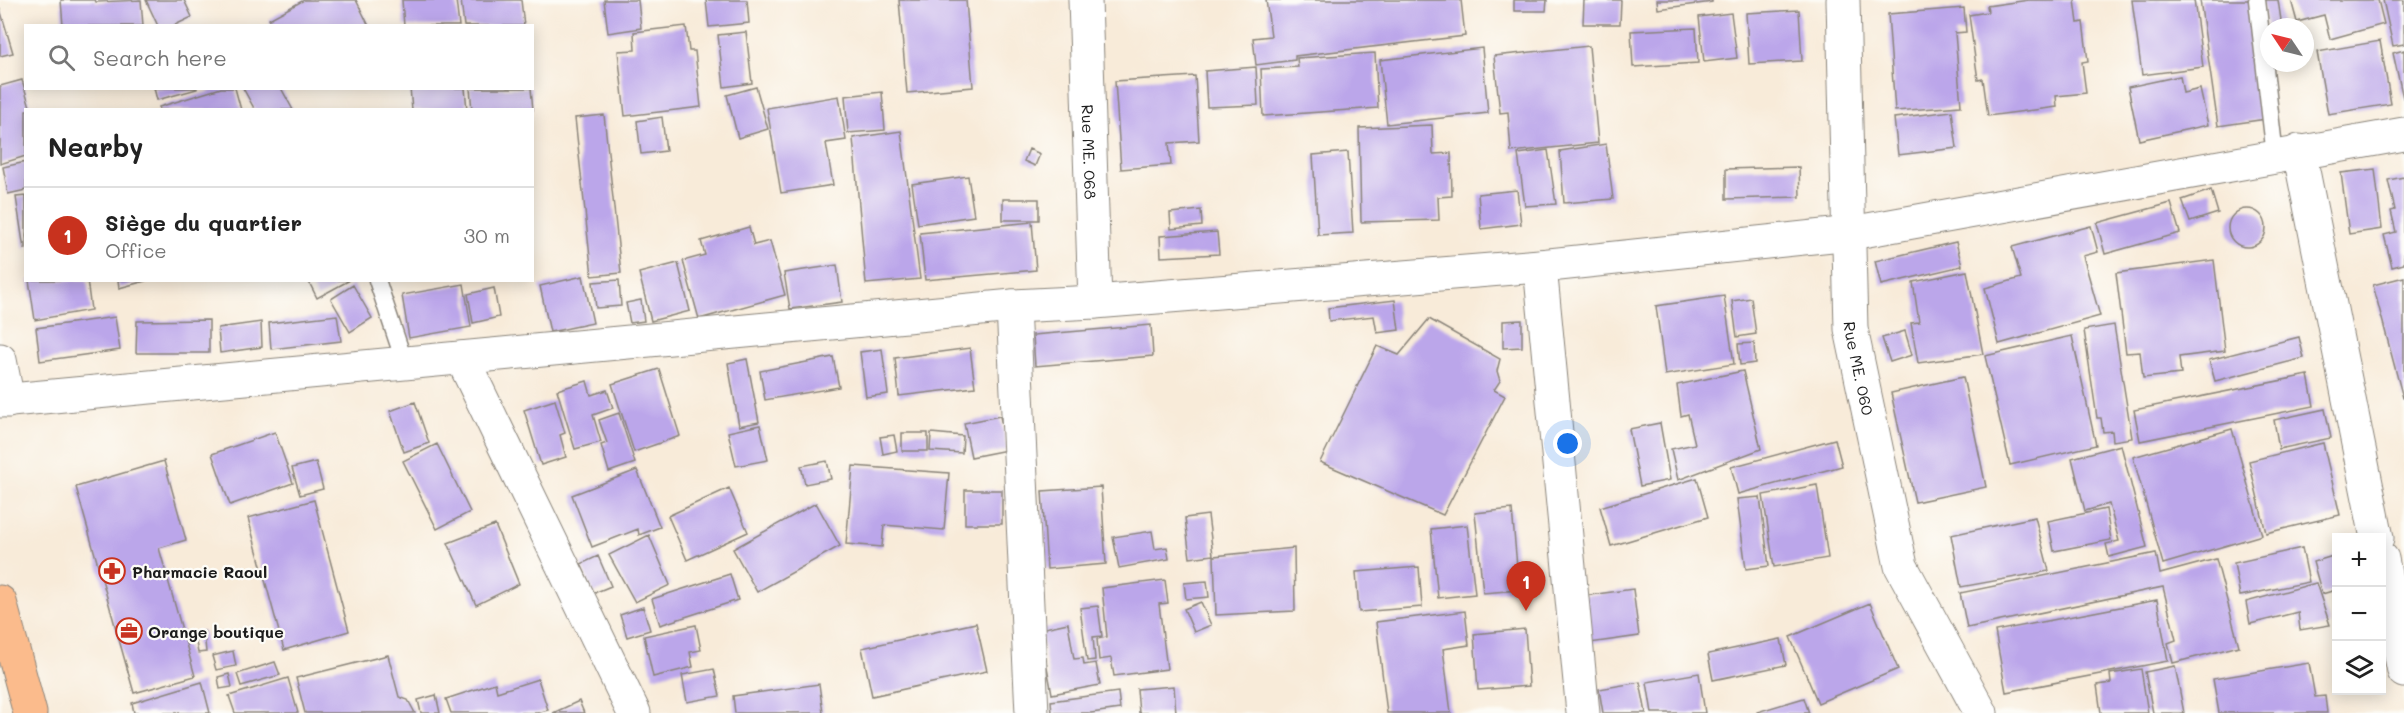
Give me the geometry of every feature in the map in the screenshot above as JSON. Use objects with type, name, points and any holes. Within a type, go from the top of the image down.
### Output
[{"type":"highway","points":[[0,602],[30,713]]},
{"type":"street","name":"Rue ME. 068","points":[[1086,0],[1095,302]]},
{"type":"street","name":"Rue ME. 060","points":[[1843,0],[1851,233],[1851,329],[1901,566],[1981,713]]},
{"type":"street","points":[[0,360],[4,401],[1013,306],[1095,302],[1540,266],[1851,233],[2287,153],[2404,134]]},
{"type":"street","points":[[2287,153],[2376,533]]},
{"type":"street","points":[[1540,266],[1583,713]]},
{"type":"street","points":[[1013,306],[1032,713]]},
{"type":"street","points":[[462,358],[634,713]]},
{"type":"street","points":[[2386,579],[2404,670]]},
{"type":"lane","points":[[2257,0],[2287,153]]},
{"type":"lane","points":[[377,282],[405,364]]},
{"type":"building","points":[[61,0],[95,0],[96,2],[141,0],[143,24],[63,24]]},
{"type":"building","points":[[146,0],[184,0],[192,17],[177,24],[157,24]]},
{"type":"building","points":[[304,0],[356,0],[368,24],[271,24],[269,19]]},
{"type":"building","points":[[402,0],[456,0],[459,24],[404,24]]},
{"type":"building","points":[[461,0],[521,0],[524,24],[464,24]]},
{"type":"building","points":[[604,0],[638,0],[641,28],[608,33]]},
{"type":"building","points":[[706,0],[747,0],[749,23],[709,27]]},
{"type":"building","points":[[899,0],[966,0],[973,87],[907,93]]},
{"type":"building","points":[[1266,0],[1461,0],[1465,36],[1295,56],[1295,60],[1256,65],[1253,38],[1271,36]]},
{"type":"building","points":[[1514,0],[1547,0],[1546,11],[1514,11]]},
{"type":"building","points":[[1584,0],[1621,0],[1620,24],[1583,24]]},
{"type":"building","points":[[1657,0],[1712,0],[1712,2],[1658,9]]},
{"type":"building","points":[[2029,0],[2075,0],[2078,23],[2083,22],[2088,61],[2082,62],[2086,93],[2056,96],[2057,107],[1988,116],[1983,79],[1978,80],[1969,15],[1988,12],[1987,6]]},
{"type":"building","points":[[2132,0],[2194,0],[2203,67],[2142,75]]},
{"type":"building","points":[[2200,0],[2250,0],[2266,119],[2218,126]]},
{"type":"building","points":[[2262,0],[2278,0],[2281,18],[2266,18]]},
{"type":"building","points":[[2291,0],[2378,0],[2384,24],[2330,39],[2324,15],[2296,18]]},
{"type":"building","points":[[2383,0],[2404,0],[2404,44],[2393,46]]},
{"type":"building","points":[[1964,8],[1966,32],[1955,33],[1961,106],[1895,111],[1888,14]]},
{"type":"building","points":[[0,9],[13,53],[0,56]]},
{"type":"building","points":[[1799,10],[1802,61],[1749,64],[1746,13]]},
{"type":"building","points":[[1731,13],[1737,58],[1704,62],[1699,17]]},
{"type":"building","points":[[686,26],[689,51],[695,51],[701,107],[625,116],[618,51],[635,50],[634,32]]},
{"type":"building","points":[[1696,28],[1698,63],[1633,67],[1631,31]]},
{"type":"building","points":[[746,32],[752,83],[724,87],[718,35]]},
{"type":"building","points":[[2380,41],[2391,104],[2328,114],[2317,52]]},
{"type":"building","points":[[1589,46],[1598,143],[1511,152],[1508,112],[1500,113],[1494,56]]},
{"type":"building","points":[[1482,48],[1488,113],[1387,124],[1380,60]]},
{"type":"building","points":[[2404,50],[2404,98],[2403,98],[2393,53]]},
{"type":"building","points":[[1375,53],[1378,108],[1263,116],[1261,69],[1298,67],[1297,58]]},
{"type":"building","points":[[1256,67],[1258,105],[1207,107],[1205,71]]},
{"type":"building","points":[[1195,76],[1199,141],[1169,143],[1171,165],[1121,169],[1115,81]]},
{"type":"building","points":[[2180,76],[2183,93],[2200,89],[2208,125],[2139,140],[2128,87]]},
{"type":"building","points":[[22,80],[30,108],[24,108],[24,157],[0,164],[0,86]]},
{"type":"building","points":[[756,87],[768,129],[738,138],[727,95]]},
{"type":"building","points":[[154,90],[193,90],[157,100]]},
{"type":"building","points":[[214,90],[236,90],[240,108],[159,108]]},
{"type":"building","points":[[244,90],[282,90],[292,108],[254,108]]},
{"type":"building","points":[[410,90],[465,90],[467,108],[412,108]]},
{"type":"building","points":[[470,90],[531,90],[533,108],[472,108]]},
{"type":"building","points":[[882,92],[885,130],[848,133],[845,96]]},
{"type":"building","points":[[839,96],[846,140],[826,143],[833,185],[781,193],[767,108]]},
{"type":"building","points":[[1952,111],[1957,148],[1898,155],[1894,118]]},
{"type":"building","points":[[604,115],[621,273],[592,276],[575,118]]},
{"type":"building","points":[[662,117],[666,151],[641,154],[637,121]]},
{"type":"building","points":[[1432,125],[1433,154],[1451,153],[1452,196],[1438,197],[1439,220],[1361,222],[1359,128]]},
{"type":"building","points":[[901,131],[920,279],[866,284],[853,138]]},
{"type":"building","points":[[1606,144],[1613,199],[1564,203],[1560,151]]},
{"type":"building","points":[[1029,149],[1040,154],[1035,166],[1024,161]]},
{"type":"building","points":[[1548,150],[1556,204],[1525,206],[1518,154]]},
{"type":"building","points":[[1348,152],[1353,233],[1318,235],[1313,155]]},
{"type":"building","points":[[24,162],[24,190],[8,194],[3,167]]},
{"type":"building","points":[[1799,167],[1800,197],[1726,199],[1726,169]]},
{"type":"building","points":[[2375,169],[2382,229],[2349,234],[2341,173]]},
{"type":"building","points":[[968,176],[974,216],[918,224],[912,184]]},
{"type":"building","points":[[2404,177],[2404,264],[2392,267],[2384,235],[2396,232],[2391,211],[2395,210],[2388,180]]},
{"type":"building","points":[[1517,190],[1521,224],[1481,229],[1478,194]]},
{"type":"building","points":[[2211,190],[2218,213],[2190,222],[2182,200]]},
{"type":"building","points":[[24,196],[24,249],[16,197]]},
{"type":"building","points":[[1003,199],[1039,199],[1039,220],[1003,220]]},
{"type":"building","points":[[2171,203],[2180,233],[2105,254],[2097,223]]},
{"type":"building","points":[[2247,209],[2260,215],[2266,228],[2260,241],[2247,247],[2234,241],[2228,228],[2234,215]]},
{"type":"building","points":[[1201,210],[1202,226],[1171,229],[1170,213]]},
{"type":"building","points":[[1032,222],[1036,270],[925,280],[920,233]]},
{"type":"building","points":[[2091,226],[2098,252],[2083,256],[2100,316],[1999,344],[1985,288],[2021,278],[2012,247]]},
{"type":"building","points":[[749,227],[754,245],[770,241],[785,295],[699,319],[683,261],[705,255],[701,241]]},
{"type":"building","points":[[1217,232],[1219,254],[1161,257],[1160,236]]},
{"type":"building","points":[[1956,242],[1962,266],[1881,285],[1875,261]]},
{"type":"building","points":[[2214,260],[2225,351],[2179,357],[2181,374],[2143,378],[2140,352],[2126,353],[2116,273]]},
{"type":"building","points":[[678,263],[690,311],[651,321],[639,273]]},
{"type":"building","points":[[837,265],[842,302],[790,309],[784,273]]},
{"type":"building","points":[[1967,271],[1983,354],[1918,363],[1911,323],[1919,322],[1913,282]]},
{"type":"building","points":[[583,276],[593,323],[550,332],[540,286]]},
{"type":"building","points":[[2404,277],[2404,398],[2403,398],[2373,285]]},
{"type":"building","points":[[619,280],[621,306],[596,308],[593,282]]},
{"type":"building","points":[[29,282],[87,282],[91,310],[35,320]]},
{"type":"building","points":[[118,282],[141,282],[119,288]]},
{"type":"building","points":[[309,282],[346,282],[317,298]]},
{"type":"building","points":[[464,284],[471,327],[409,338],[402,295]]},
{"type":"building","points":[[353,285],[372,318],[350,332],[331,299]]},
{"type":"building","points":[[494,288],[499,317],[473,323],[468,294]]},
{"type":"building","points":[[1724,296],[1734,364],[1665,375],[1656,306]]},
{"type":"building","points":[[1751,298],[1756,334],[1737,337],[1732,301]]},
{"type":"building","points":[[641,300],[644,321],[630,323],[626,303]]},
{"type":"building","points":[[1395,300],[1399,330],[1377,333],[1374,316],[1329,321],[1328,308]]},
{"type":"building","points":[[337,315],[341,341],[271,349],[269,323]]},
{"type":"building","points":[[115,317],[120,350],[40,361],[36,328]]},
{"type":"building","points":[[1429,319],[1500,359],[1497,371],[1500,381],[1494,390],[1505,396],[1443,515],[1320,462],[1377,346],[1399,355]]},
{"type":"building","points":[[209,320],[209,353],[136,353],[137,321]]},
{"type":"building","points":[[1522,320],[1522,347],[1503,348],[1503,321]]},
{"type":"building","points":[[261,322],[262,347],[220,353],[218,328]]},
{"type":"building","points":[[1151,325],[1153,356],[1035,366],[1033,335]]},
{"type":"building","points":[[2114,325],[2132,438],[2113,441],[2112,431],[2103,432],[2101,418],[2097,418],[2084,330]]},
{"type":"building","points":[[1905,331],[1912,355],[1890,362],[1882,338]]},
{"type":"building","points":[[2072,336],[2096,445],[2010,465],[1985,356]]},
{"type":"building","points":[[2299,337],[2304,358],[2215,381],[2209,360]]},
{"type":"building","points":[[1754,343],[1755,363],[1740,365],[1738,344]]},
{"type":"building","points":[[970,348],[975,387],[899,396],[895,358]]},
{"type":"building","points":[[882,349],[888,394],[866,397],[860,352]]},
{"type":"building","points":[[833,357],[839,387],[765,400],[760,371]]},
{"type":"building","points":[[747,359],[759,422],[739,426],[728,363]]},
{"type":"building","points":[[659,369],[680,436],[634,452],[612,384]]},
{"type":"building","points":[[1743,371],[1761,449],[1678,480],[1671,449],[1695,444],[1688,414],[1681,416],[1677,385]]},
{"type":"building","points":[[2308,375],[2314,406],[2140,441],[2134,410]]},
{"type":"building","points":[[1963,377],[1986,487],[1915,502],[1891,393]]},
{"type":"building","points":[[587,381],[591,395],[607,390],[613,408],[593,415],[601,442],[575,449],[557,390]]},
{"type":"building","points":[[555,400],[565,433],[560,435],[566,457],[541,465],[524,410]]},
{"type":"building","points":[[415,402],[429,443],[404,452],[390,411]]},
{"type":"building","points":[[2325,409],[2331,438],[2279,449],[2274,420]]},
{"type":"building","points":[[619,413],[635,463],[609,472],[601,445],[607,443],[599,420]]},
{"type":"building","points":[[1000,416],[1007,450],[971,457],[964,423]]},
{"type":"building","points":[[1660,423],[1670,480],[1640,486],[1629,429]]},
{"type":"building","points":[[760,425],[768,460],[736,466],[728,432]]},
{"type":"building","points":[[2232,429],[2262,535],[2163,564],[2133,457]]},
{"type":"building","points":[[275,432],[293,483],[230,505],[212,454]]},
{"type":"building","points":[[902,433],[928,433],[928,451],[902,451]]},
{"type":"building","points":[[931,433],[963,436],[962,453],[930,451]]},
{"type":"building","points":[[894,435],[897,451],[883,454],[880,437]]},
{"type":"building","points":[[1835,439],[1842,466],[1738,494],[1731,467]]},
{"type":"building","points":[[2323,443],[2340,515],[2266,533],[2249,461]]},
{"type":"building","points":[[437,444],[470,512],[437,529],[403,461]]},
{"type":"building","points":[[2121,445],[2147,547],[2109,557],[2106,544],[2119,541],[2109,504],[2085,511],[2072,458]]},
{"type":"building","points":[[164,461],[186,540],[159,548],[195,676],[134,693],[76,487]]},
{"type":"building","points":[[827,461],[831,479],[805,484],[801,466]]},
{"type":"building","points":[[316,462],[323,489],[300,495],[292,468]]},
{"type":"building","points":[[853,466],[949,473],[944,530],[884,525],[882,547],[846,544]]},
{"type":"building","points":[[637,470],[660,527],[639,535],[638,529],[592,547],[572,495]]},
{"type":"building","points":[[1697,478],[1708,517],[1611,546],[1600,507]]},
{"type":"building","points":[[1817,485],[1828,558],[1774,567],[1763,495]]},
{"type":"building","points":[[1101,487],[1106,564],[1047,569],[1042,491]]},
{"type":"building","points":[[729,488],[748,532],[687,560],[668,516]]},
{"type":"building","points":[[965,490],[1002,490],[1002,524],[965,524]]},
{"type":"building","points":[[1760,497],[1769,566],[1746,569],[1737,499]]},
{"type":"building","points":[[314,500],[349,631],[284,650],[248,518]]},
{"type":"building","points":[[816,503],[840,546],[757,592],[733,549]]},
{"type":"building","points":[[1512,509],[1519,590],[1483,593],[1475,513]]},
{"type":"building","points":[[2106,509],[2111,540],[2054,551],[2048,521]]},
{"type":"building","points":[[1208,515],[1213,555],[1190,558],[1185,518]]},
{"type":"building","points":[[2035,517],[2049,571],[1961,587],[1951,535]]},
{"type":"building","points":[[495,525],[519,584],[476,605],[448,543]]},
{"type":"building","points":[[1467,525],[1475,594],[1438,598],[1431,529]]},
{"type":"building","points":[[1152,531],[1155,549],[1167,547],[1169,559],[1119,568],[1113,537]]},
{"type":"building","points":[[649,535],[670,585],[635,602],[609,555]]},
{"type":"building","points":[[1294,548],[1295,611],[1216,615],[1214,556]]},
{"type":"building","points":[[2302,548],[2309,582],[2240,596],[2234,563]]},
{"type":"building","points":[[2156,553],[2160,574],[2216,559],[2239,646],[2173,663],[2168,643],[2176,640],[2163,587],[1967,628],[1960,593]]},
{"type":"building","points":[[598,556],[611,586],[594,593],[581,564]]},
{"type":"building","points":[[2332,556],[2332,591],[2322,594],[2313,562]]},
{"type":"building","points":[[1419,567],[1422,607],[1359,612],[1356,572]]},
{"type":"building","points":[[730,574],[738,600],[660,625],[652,599]]},
{"type":"building","points":[[1165,580],[1168,603],[1159,604],[1167,669],[1114,676],[1111,658],[1099,660],[1097,639],[1107,637],[1102,588]]},
{"type":"building","points":[[1207,581],[1209,597],[1186,599],[1184,583]]},
{"type":"building","points":[[2316,583],[2330,625],[2300,630],[2298,612],[2250,624],[2246,602]]},
{"type":"building","points":[[1633,589],[1639,636],[1590,643],[1583,596]]},
{"type":"building","points":[[2157,600],[2168,661],[2006,692],[1995,631]]},
{"type":"building","points":[[1201,602],[1211,625],[1194,632],[1184,609]]},
{"type":"building","points":[[1870,603],[1898,669],[1818,703],[1790,637]]},
{"type":"building","points":[[1098,606],[1102,636],[1093,637],[1095,660],[1087,661],[1080,608]]},
{"type":"building","points":[[643,607],[650,630],[627,637],[620,615]]},
{"type":"building","points":[[1465,611],[1469,645],[1443,649],[1451,713],[1387,713],[1376,622]]},
{"type":"building","points":[[976,623],[987,671],[872,696],[862,648]]},
{"type":"building","points":[[1068,623],[1074,659],[1083,658],[1084,665],[1096,663],[1100,685],[1052,694],[1040,629]]},
{"type":"building","points":[[696,625],[701,650],[690,652],[693,667],[653,677],[644,636]]},
{"type":"building","points":[[1525,629],[1529,686],[1478,690],[1474,634]]},
{"type":"building","points":[[204,631],[206,652],[198,653],[194,632]]},
{"type":"building","points":[[1781,639],[1786,665],[1713,680],[1708,654]]},
{"type":"building","points":[[233,651],[236,666],[216,670],[212,656]]},
{"type":"building","points":[[388,655],[399,697],[408,700],[415,713],[305,713],[296,678]]},
{"type":"building","points":[[275,662],[280,675],[241,686],[237,674]]},
{"type":"building","points":[[2309,663],[2315,697],[2325,696],[2327,713],[2219,713],[2213,679]]},
{"type":"building","points":[[2175,666],[2184,713],[2153,713],[2145,672]]},
{"type":"building","points":[[714,669],[720,696],[687,702],[682,675]]},
{"type":"building","points":[[2141,669],[2148,713],[2101,713],[2097,685],[2111,683],[2110,674]]},
{"type":"building","points":[[1699,673],[1705,713],[1652,713],[1647,682]]},
{"type":"building","points":[[229,674],[232,687],[220,689],[218,677]]},
{"type":"building","points":[[288,678],[298,713],[235,713],[229,696]]},
{"type":"building","points":[[538,679],[548,710],[537,713],[451,713],[446,699],[495,683],[497,692]]},
{"type":"building","points":[[202,682],[210,713],[134,713],[132,703]]},
{"type":"building","points":[[1640,682],[1646,713],[1603,713],[1599,689]]},
{"type":"building","points":[[819,684],[823,713],[735,713],[733,696]]},
{"type":"building","points":[[1174,686],[1176,713],[1139,713],[1137,689]]},
{"type":"building","points":[[1118,692],[1120,709],[1091,713],[1052,713],[1051,701]]},
{"type":"building","points":[[436,695],[440,713],[421,713],[418,700]]},
{"type":"building","points":[[1804,698],[1809,713],[1757,713],[1757,712]]},
{"type":"building","points":[[579,701],[584,713],[553,713]]},
{"type":"place","name":"Pharmacie Raoul","points":[[112,571]]},
{"type":"place","name":"Siège du quartier","points":[[1526,611]]},
{"type":"place","name":"Orange boutique","points":[[129,631]]}]
